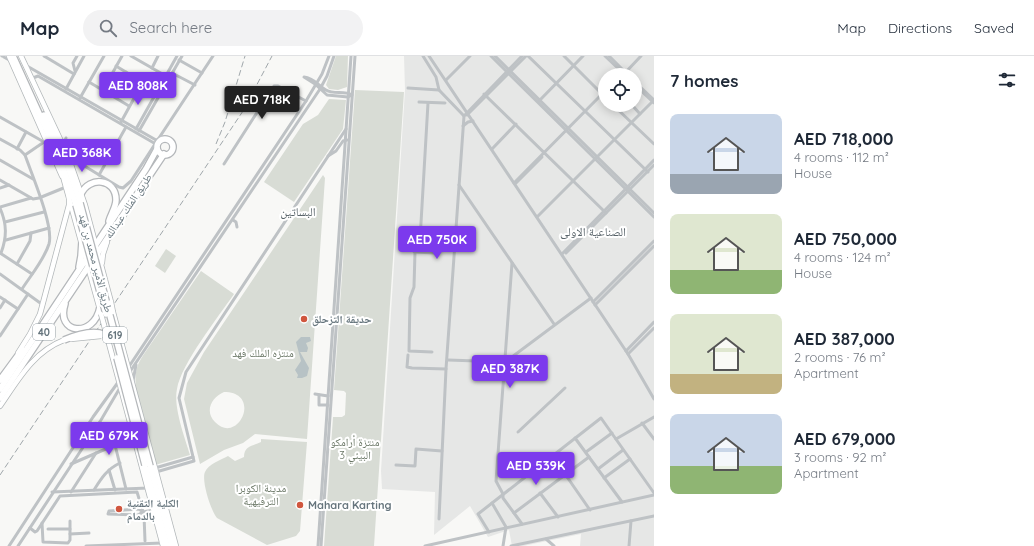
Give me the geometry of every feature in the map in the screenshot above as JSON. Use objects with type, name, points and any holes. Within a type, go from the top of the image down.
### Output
[{"type":"highway","name":"طريق الأمير محمد بن فهد","points":[[13,56],[78,204],[110,340],[152,468],[156,512],[164,545]]},
{"type":"highway","name":"طريق الأمير محمد بن فهد","points":[[17,56],[67,164],[173,546]]},
{"type":"highway","points":[[52,122],[55,137]]},
{"type":"highway","name":"طريق الملك عبدالله","points":[[168,140],[172,144],[171,151],[164,154],[0,395],[44,322],[153,159],[158,144],[168,140]]},
{"type":"highway","points":[[158,144],[164,154]]},
{"type":"highway","points":[[81,194],[84,188],[92,182],[102,182],[112,187],[116,195],[116,202],[106,229]]},
{"type":"highway","points":[[76,273],[82,256],[82,242]]},
{"type":"highway","points":[[68,295],[63,316],[72,327],[83,329],[88,327],[96,320],[100,307]]},
{"type":"highway","points":[[1,376],[44,322]]},
{"type":"highway","points":[[64,340],[74,336],[99,333],[106,334],[110,340]]},
{"type":"main road","points":[[9,56],[46,141],[53,147],[69,196],[104,325],[110,340],[120,387],[156,512]]},
{"type":"main road","points":[[21,56],[33,84],[42,96],[68,156],[81,194],[129,370],[152,468],[173,546]]},
{"type":"main road","points":[[1,376],[30,334],[43,305],[69,196]]},
{"type":"main road","points":[[102,273],[102,254],[113,228]]},
{"type":"main road","points":[[0,406],[17,381],[39,354],[47,348],[64,340]]},
{"type":"street","points":[[2,56],[12,63]]},
{"type":"street","points":[[44,56],[75,73]]},
{"type":"street","points":[[75,73],[73,63],[77,56]]},
{"type":"street","points":[[65,90],[84,56]]},
{"type":"street","points":[[80,98],[104,56]]},
{"type":"street","points":[[103,90],[122,56]]},
{"type":"street","points":[[131,56],[168,77]]},
{"type":"street","points":[[152,68],[158,56]]},
{"type":"street","points":[[137,130],[168,77],[177,56]]},
{"type":"street","points":[[137,130],[157,91],[172,73],[182,56]]},
{"type":"street","points":[[68,156],[119,187],[127,186],[158,144],[213,56]]},
{"type":"street","points":[[18,546],[120,387],[129,370],[317,84],[328,56]]},
{"type":"street","points":[[134,391],[133,374],[135,361],[233,220],[321,88],[334,56]]},
{"type":"street","points":[[321,546],[336,299],[348,139],[351,56]]},
{"type":"street","points":[[350,95],[355,56]]},
{"type":"street","points":[[422,56],[436,77],[439,90],[464,116]]},
{"type":"street","points":[[429,56],[591,298],[627,353],[654,399]]},
{"type":"street","points":[[446,80],[470,56]]},
{"type":"street","points":[[491,56],[597,158],[654,217]]},
{"type":"street","points":[[495,56],[508,71]]},
{"type":"street","points":[[439,519],[446,369],[448,360],[464,116],[486,95],[522,56]]},
{"type":"street","points":[[508,71],[527,56],[646,171]]},
{"type":"street","points":[[564,56],[598,89]]},
{"type":"street","points":[[539,101],[583,56]]},
{"type":"street","points":[[605,56],[618,68]]},
{"type":"street","points":[[609,56],[619,68]]},
{"type":"street","points":[[629,68],[640,56]]},
{"type":"street","points":[[180,60],[202,73]]},
{"type":"street","points":[[24,64],[65,90],[120,122],[137,130],[158,144]]},
{"type":"street","points":[[116,66],[157,91]]},
{"type":"street","points":[[112,96],[126,72]]},
{"type":"street","points":[[172,73],[195,85]]},
{"type":"street","points":[[33,84],[33,78],[38,76],[80,98],[126,127],[158,144]]},
{"type":"street","points":[[89,82],[129,106]]},
{"type":"street","points":[[120,122],[143,82]]},
{"type":"street","points":[[317,84],[327,95],[350,95]]},
{"type":"street","points":[[224,164],[274,86],[278,86],[306,101]]},
{"type":"street","points":[[408,88],[439,90]]},
{"type":"street","points":[[537,218],[654,101],[642,91]]},
{"type":"street","points":[[486,95],[605,212]]},
{"type":"street","points":[[515,183],[598,100]]},
{"type":"street","points":[[419,102],[445,103]]},
{"type":"street","points":[[420,240],[428,103]]},
{"type":"street","points":[[620,112],[654,144]]},
{"type":"street","points":[[0,117],[26,132],[46,141]]},
{"type":"street","points":[[463,126],[468,122],[473,122]]},
{"type":"street","points":[[492,149],[516,124]]},
{"type":"street","points":[[99,175],[126,127]]},
{"type":"street","points":[[152,468],[194,461],[179,398],[186,372],[327,157],[348,128]]},
{"type":"street","points":[[17,149],[26,132]]},
{"type":"street","points":[[63,145],[66,138]]},
{"type":"street","points":[[0,139],[17,149],[25,156],[49,228],[49,245],[22,289]]},
{"type":"street","points":[[327,157],[336,151],[343,141],[348,139]]},
{"type":"street","points":[[25,156],[46,141]]},
{"type":"street","points":[[0,160],[33,180]]},
{"type":"street","points":[[646,171],[654,160]]},
{"type":"street","points":[[562,255],[646,171],[654,165]]},
{"type":"street","points":[[0,180],[31,198]]},
{"type":"street","points":[[0,188],[9,185]]},
{"type":"street","points":[[459,185],[554,324]]},
{"type":"street","points":[[32,274],[1,253],[6,240],[5,222],[0,207],[31,198],[39,198],[66,187]]},
{"type":"street","points":[[628,189],[654,213]]},
{"type":"street","points":[[5,222],[44,212]]},
{"type":"street","points":[[233,220],[236,222],[237,227]]},
{"type":"street","points":[[6,240],[49,228]]},
{"type":"street","points":[[17,264],[30,241],[31,233]]},
{"type":"street","points":[[420,240],[455,245],[437,245],[435,253],[415,252],[410,249],[411,244],[420,240]]},
{"type":"street","points":[[594,303],[654,241]]},
{"type":"street","points":[[634,263],[654,246]]},
{"type":"street","points":[[415,252],[414,287],[410,298],[409,351],[432,352]]},
{"type":"street","points":[[512,263],[496,481],[503,494],[503,498],[522,524]]},
{"type":"street","points":[[0,274],[43,305]]},
{"type":"street","points":[[0,336],[28,294]]},
{"type":"street","points":[[0,297],[18,309]]},
{"type":"street","points":[[448,360],[505,362],[554,324],[591,298]]},
{"type":"street","points":[[0,308],[5,300]]},
{"type":"street","points":[[627,353],[652,330],[654,322]]},
{"type":"street","points":[[408,355],[407,366],[412,368],[446,369]]},
{"type":"street","points":[[125,359],[129,362],[135,361]]},
{"type":"street","points":[[9,546],[93,417],[119,381],[129,370]]},
{"type":"street","points":[[518,432],[565,388]]},
{"type":"street","points":[[328,405],[318,404],[317,394],[330,394]]},
{"type":"street","points":[[329,411],[328,405],[330,394]]},
{"type":"street","points":[[616,439],[654,417]]},
{"type":"street","points":[[425,546],[489,532],[506,527],[590,510],[654,494],[601,418],[478,514],[489,532]]},
{"type":"street","points":[[642,423],[654,439]]},
{"type":"street","points":[[586,452],[612,433]]},
{"type":"street","points":[[113,438],[126,489]]},
{"type":"street","points":[[575,438],[622,502]]},
{"type":"street","points":[[71,464],[115,445]]},
{"type":"street","points":[[396,465],[414,466],[416,450],[442,451]]},
{"type":"street","points":[[598,469],[624,450]]},
{"type":"street","points":[[70,492],[97,453]]},
{"type":"street","points":[[514,514],[589,457]]},
{"type":"street","points":[[604,478],[630,459]]},
{"type":"street","points":[[94,490],[109,470],[120,463]]},
{"type":"street","points":[[109,470],[115,490]]},
{"type":"street","points":[[565,474],[590,510]]},
{"type":"street","points":[[52,492],[148,488]]},
{"type":"street","points":[[30,528],[35,532],[60,496],[137,492],[143,512],[145,541]]},
{"type":"street","points":[[540,493],[558,517]]},
{"type":"street","points":[[492,503],[506,527],[503,546]]},
{"type":"street","points":[[143,512],[138,514],[108,514],[109,511],[139,510],[143,512],[156,512]]},
{"type":"street","points":[[318,546],[322,514]]},
{"type":"street","points":[[511,546],[654,516]]},
{"type":"street","points":[[629,546],[631,520]]},
{"type":"street","points":[[42,523],[43,542],[68,543],[70,540],[70,521]]},
{"type":"street","points":[[48,529],[70,529]]},
{"type":"street","points":[[70,534],[89,533]]},
{"type":"street","points":[[546,539],[554,546]]},
{"type":"street","points":[[86,546],[164,545]]},
{"type":"shaded area","points":[[404,56],[654,56],[654,546],[580,546],[581,534],[523,546],[512,546],[509,530],[488,537],[470,506],[434,535],[435,492],[382,489],[381,471],[405,90]]},
{"type":"shaded area","points":[[301,337],[310,337],[311,341],[306,343],[308,348],[307,352],[300,352],[309,368],[307,376],[297,378],[298,375],[295,370],[301,361],[296,342]]},
{"type":"green space","points":[[336,56],[348,56],[347,87],[338,90],[329,89],[326,85]]},
{"type":"green space","name":"منتزة أرامكو البيئي 3","points":[[355,90],[404,92],[374,546],[324,546],[333,417],[342,417],[345,415],[346,393],[344,391],[334,390]]},
{"type":"green space","points":[[329,99],[346,100],[343,129],[294,202],[264,182],[303,124],[318,115]]},
{"type":"green space","name":"منتزه الملك فهد","points":[[323,175],[325,178],[307,439],[255,434],[243,443],[224,450],[200,464],[184,399],[187,383],[204,352]],"holes":[[[224,392],[236,394],[242,400],[244,408],[243,416],[238,423],[232,427],[224,428],[212,418],[210,413],[211,405],[216,397]]]},
{"type":"green space","points":[[166,249],[176,256],[165,273],[155,266]]},
{"type":"green space","points":[[201,271],[234,294],[210,327],[185,367],[177,389],[176,396],[178,413],[190,455],[155,465],[138,402],[136,389],[137,368],[144,354]]},
{"type":"green space","name":"مدينة الكوبرا الترفيهية","points":[[261,439],[307,442],[300,531],[296,536],[267,545],[217,518],[204,482],[205,472],[212,464],[228,456],[235,461],[244,457],[244,453],[247,448],[261,442]]},
{"type":"railway","points":[[216,144],[225,122],[245,56]]},
{"type":"railway","points":[[0,475],[243,111],[272,56]]},
{"type":"place","name":"حديقة التزحلق","points":[[304,319]]},
{"type":"place","name":"Mahara Karting","points":[[300,505]]},
{"type":"place","name":"الكلية التقنية بالدمام","points":[[119,509]]},
{"type":"district","name":"البساتين","points":[[298,212]]},
{"type":"district","name":"الصناعية الاولى","points":[[593,232]]}]
